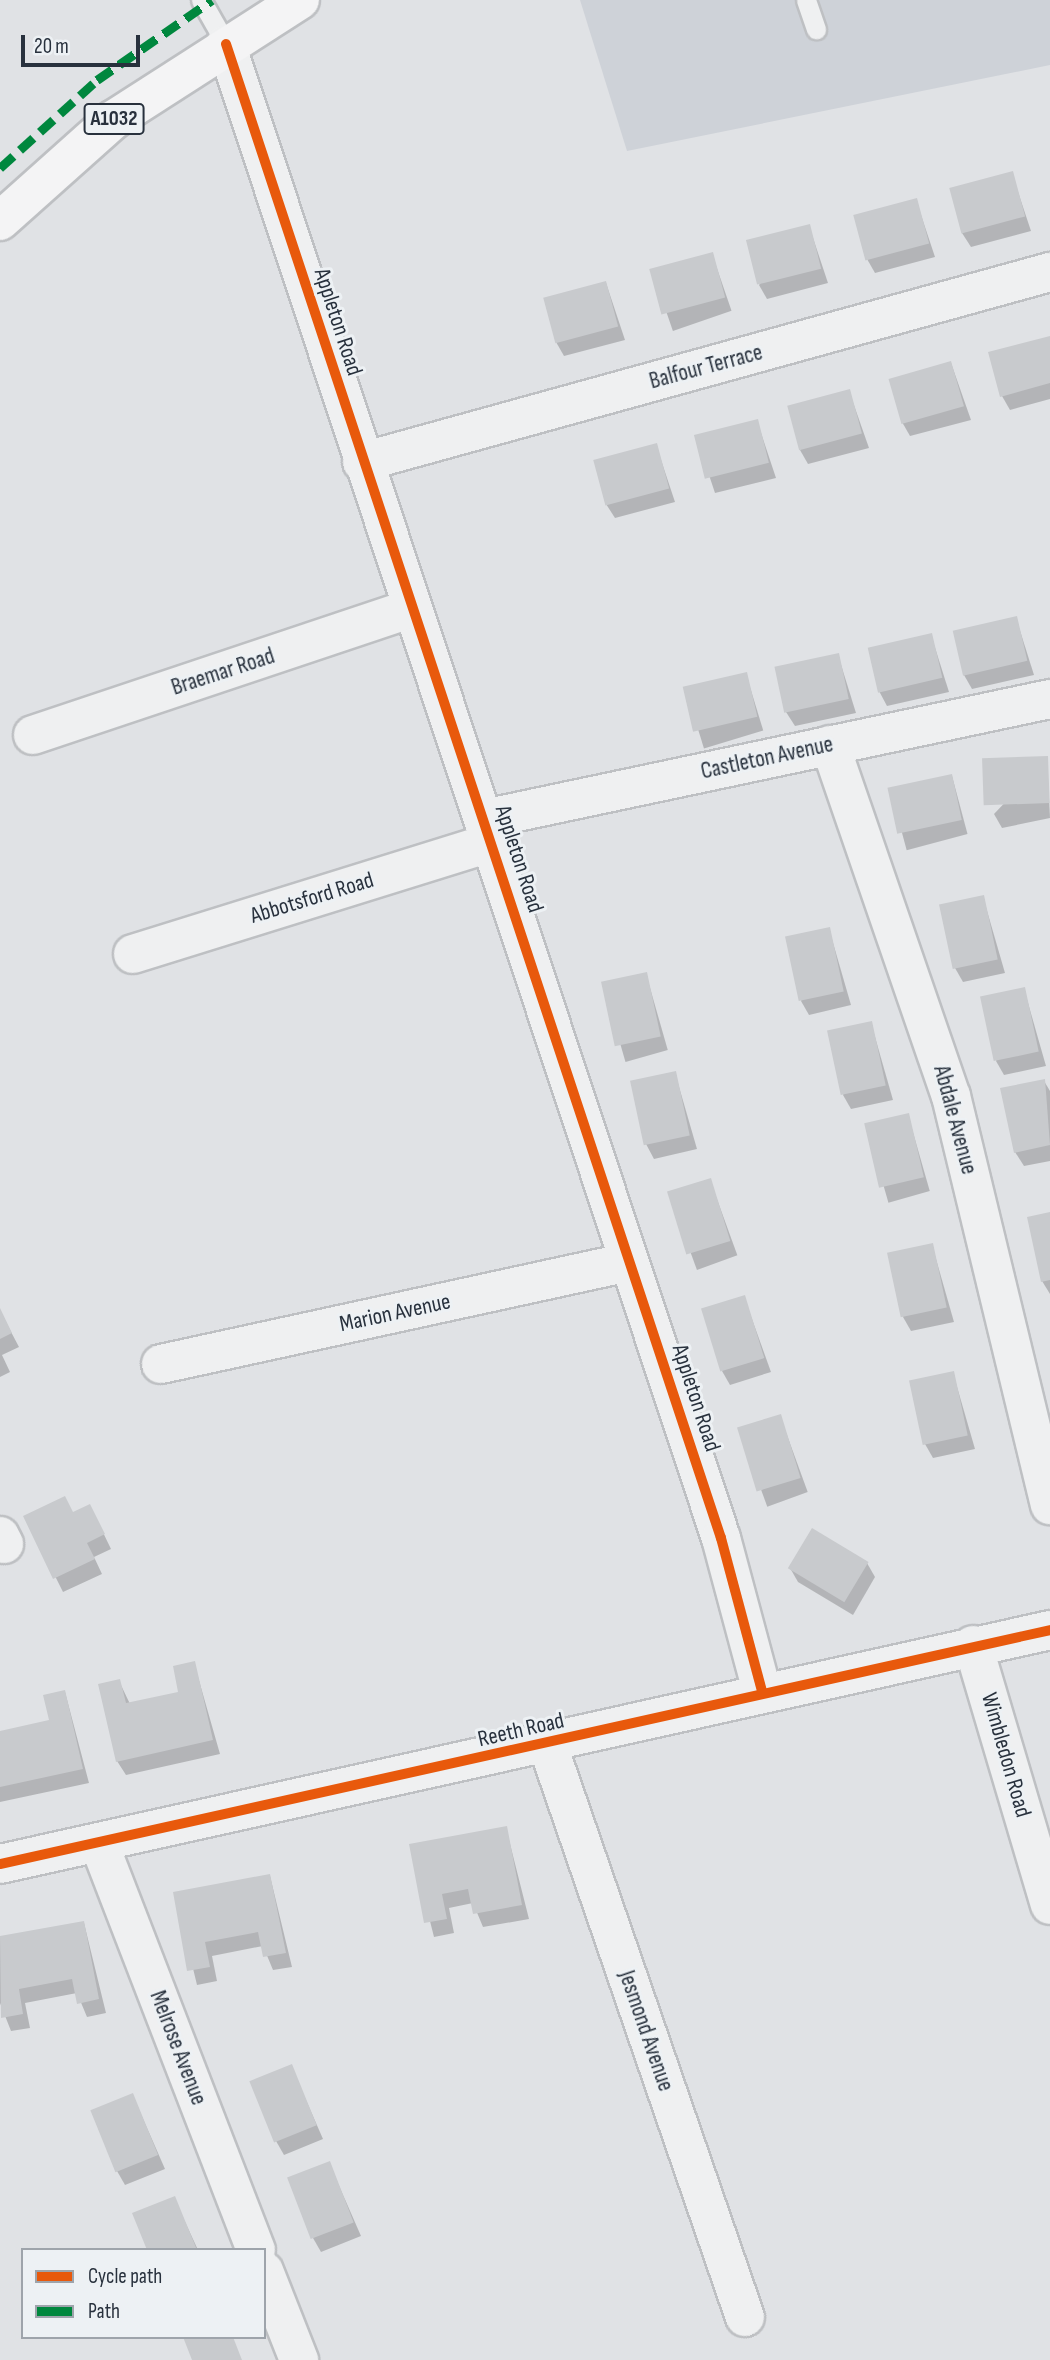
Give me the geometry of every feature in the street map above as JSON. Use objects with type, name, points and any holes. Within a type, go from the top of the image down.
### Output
[{"type":"main road","name":"A1032","points":[[0,221],[113,120],[226,44],[300,0]]},
{"type":"street","name":"Appleton Road","points":[[226,44],[362,462],[488,830],[721,1538],[762,1691]]},
{"type":"street","name":"Balfour Terrace","points":[[362,462],[1050,272]]},
{"type":"street","name":"Braemar Road","points":[[33,735],[412,608]]},
{"type":"street","name":"Castleton Avenue","points":[[488,830],[830,744],[1050,699]]},
{"type":"street","name":"Abdale Avenue","points":[[830,744],[951,1096],[1050,1505]]},
{"type":"street","name":"Abbotsford Road","points":[[133,954],[488,830]]},
{"type":"street","name":"Marion Avenue","points":[[161,1364],[629,1262]]},
{"type":"street","name":"Reeth Road","points":[[0,1864],[100,1846],[548,1746],[762,1691],[1050,1630]]},
{"type":"street","name":"Wimbledon Road","points":[[974,1645],[1050,1905]]},
{"type":"street","name":"Jesmond Avenue","points":[[548,1746],[745,2317]]},
{"type":"street","name":"Melrose Avenue","points":[[100,1846],[255,2248]]},
{"type":"street","points":[[266,2276],[299,2360]]},
{"type":"lane","points":[[201,0],[226,44]]},
{"type":"lane","points":[[806,0],[816,29]]},
{"type":"shaded area","points":[[580,0],[1050,0],[1050,65],[627,151]]},
{"type":"building","points":[[1013,171],[1025,216],[961,233],[949,188]]},
{"type":"building","points":[[917,198],[929,243],[865,260],[853,215]]},
{"type":"building","points":[[810,224],[821,269],[757,285],[746,240]]},
{"type":"building","points":[[713,252],[725,297],[661,314],[649,269]]},
{"type":"building","points":[[606,281],[618,326],[555,343],[543,298]]},
{"type":"building","points":[[1050,336],[1050,383],[1000,397],[988,352]]},
{"type":"building","points":[[951,361],[964,406],[901,424],[889,379]]},
{"type":"building","points":[[850,389],[862,433],[799,450],[787,406]]},
{"type":"building","points":[[758,419],[769,463],[705,479],[694,435]]},
{"type":"building","points":[[657,443],[669,488],[605,505],[593,460]]},
{"type":"building","points":[[1017,616],[1027,661],[963,676],[953,631]]},
{"type":"building","points":[[932,633],[942,678],[878,693],[868,648]]},
{"type":"building","points":[[839,653],[849,699],[784,713],[774,667]]},
{"type":"building","points":[[747,672],[757,717],[693,732],[683,687]]},
{"type":"building","points":[[1048,756],[1050,803],[984,805],[982,758]]},
{"type":"building","points":[[952,774],[962,820],[897,834],[887,788]]},
{"type":"building","points":[[984,895],[998,960],[953,969],[939,905]]},
{"type":"building","points":[[830,927],[844,992],[799,1001],[785,937]]},
{"type":"building","points":[[647,972],[661,1037],[615,1046],[601,982]]},
{"type":"building","points":[[1025,987],[1039,1052],[994,1061],[980,997]]},
{"type":"building","points":[[872,1021],[886,1086],[841,1095],[827,1031]]},
{"type":"building","points":[[676,1071],[690,1136],[644,1145],[630,1081]]},
{"type":"building","points":[[1045,1079],[1050,1145],[1014,1153],[1000,1088]]},
{"type":"building","points":[[909,1113],[924,1177],[879,1188],[864,1123]]},
{"type":"building","points":[[711,1178],[730,1241],[686,1255],[667,1191]]},
{"type":"building","points":[[1050,1212],[1050,1280],[1041,1282],[1027,1217]]},
{"type":"building","points":[[933,1243],[947,1308],[901,1317],[887,1253]]},
{"type":"building","points":[[745,1295],[764,1358],[720,1372],[701,1308]]},
{"type":"building","points":[[0,1308],[12,1333],[0,1339]]},
{"type":"building","points":[[954,1371],[968,1436],[923,1445],[909,1381]]},
{"type":"building","points":[[781,1414],[801,1478],[757,1492],[737,1427]]},
{"type":"building","points":[[65,1496],[73,1512],[90,1504],[105,1534],[87,1543],[95,1559],[53,1579],[23,1516]]},
{"type":"building","points":[[812,1528],[869,1562],[844,1602],[788,1568]]},
{"type":"building","points":[[195,1661],[213,1740],[116,1762],[98,1684],[120,1679],[126,1703],[178,1692],[173,1666]]},
{"type":"building","points":[[65,1690],[83,1769],[0,1787],[0,1731],[49,1720],[43,1695]]},
{"type":"building","points":[[507,1826],[522,1905],[473,1914],[468,1889],[442,1894],[447,1919],[424,1923],[409,1844]]},
{"type":"building","points":[[270,1874],[286,1953],[263,1957],[258,1932],[205,1942],[210,1967],[187,1971],[173,1892]]},
{"type":"building","points":[[84,1921],[99,1999],[77,2004],[72,1979],[19,1989],[23,2014],[1,2018],[0,1936]]},
{"type":"building","points":[[292,2064],[317,2125],[274,2142],[249,2081]]},
{"type":"building","points":[[133,2093],[158,2155],[115,2172],[90,2110]]},
{"type":"building","points":[[330,2161],[354,2223],[311,2239],[287,2177]]},
{"type":"building","points":[[175,2196],[196,2248],[146,2248],[132,2213]]},
{"type":"building","points":[[184,2339],[234,2339],[242,2360],[192,2360]]},
{"type":"marked path","points":[[0,168],[97,80],[212,0]]},
{"type":"cycle path","points":[[226,44],[721,1538],[762,1691]]},
{"type":"cycle path","points":[[0,1864],[1050,1630]]}]
